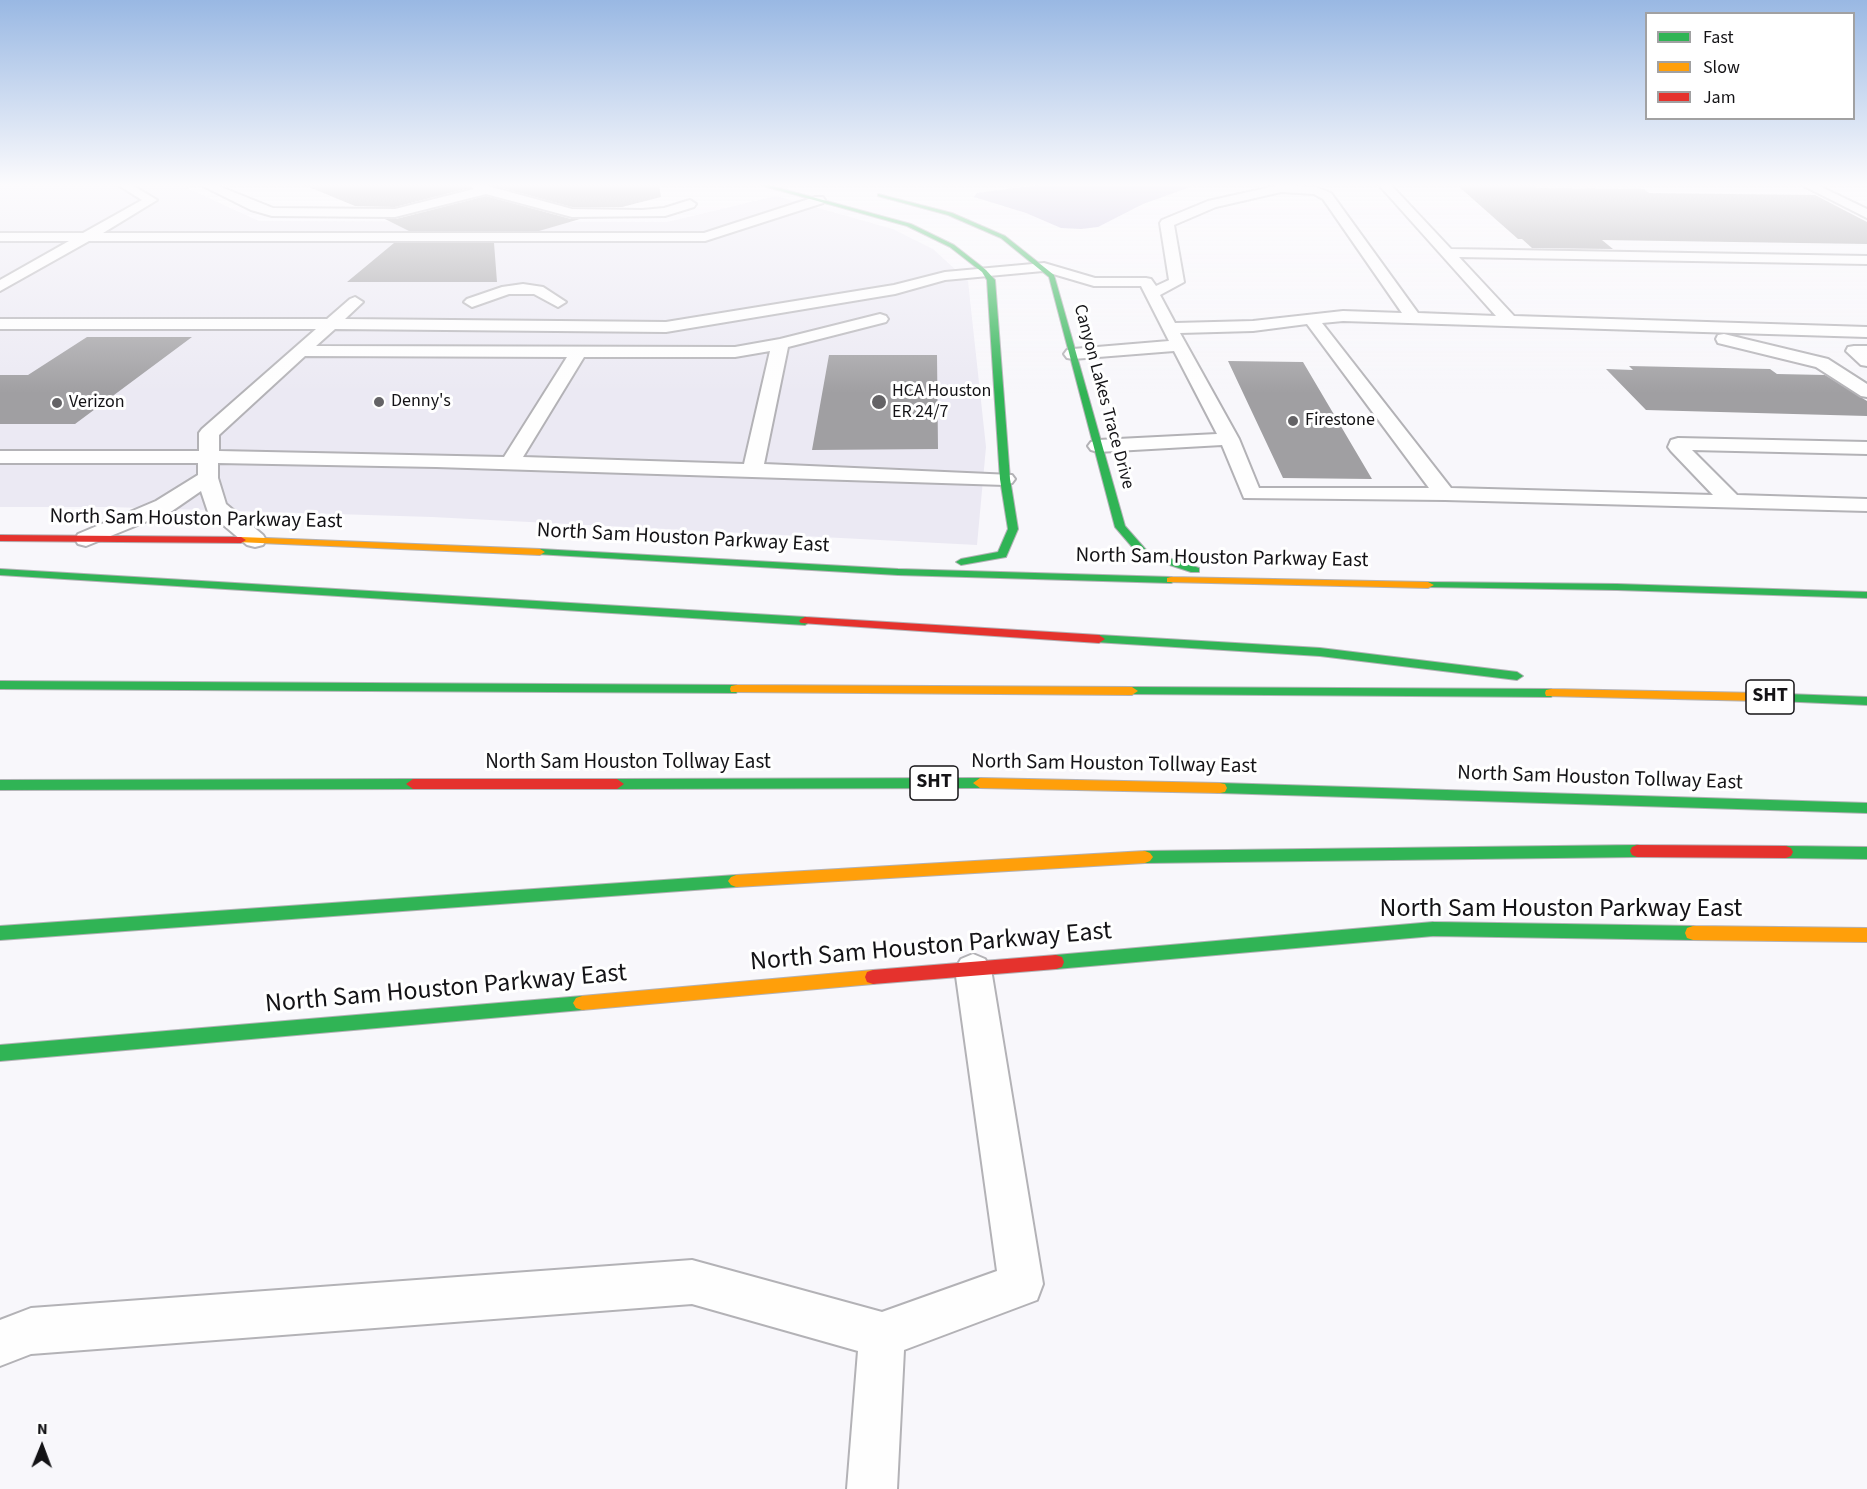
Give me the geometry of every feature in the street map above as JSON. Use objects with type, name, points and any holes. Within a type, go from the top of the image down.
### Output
[{"type":"main road","points":[[898,572],[1002,555],[1013,529],[1005,479],[988,278],[962,254]]},
{"type":"main road","name":"Canyon Lakes Trace Drive","points":[[1027,254],[1052,276],[1120,527],[1143,553],[1231,582]]},
{"type":"main road","name":"North Sam Houston Parkway East","points":[[0,538],[255,540],[525,551],[898,572],[1231,582],[1617,587],[1867,596]]},
{"type":"main road","points":[[0,572],[1320,652],[1674,694]]},
{"type":"main road","name":"SHT","points":[[0,685],[1674,694],[1867,701]]},
{"type":"main road","name":"North Sam Houston Tollway East","points":[[0,785],[1062,783],[1867,808]]},
{"type":"main road","points":[[0,933],[623,888],[1140,857],[1638,851],[1867,853]]},
{"type":"main road","name":"North Sam Houston Parkway East","points":[[0,1053],[1432,929],[1867,936]]},
{"type":"lane","points":[[0,286],[56,254]]},
{"type":"lane","points":[[1152,293],[1177,282],[1172,254]]},
{"type":"lane","points":[[1368,254],[1413,318]]},
{"type":"lane","points":[[1448,254],[1509,321]]},
{"type":"lane","points":[[1536,254],[1867,260]]},
{"type":"lane","points":[[0,324],[666,327],[895,289],[988,278],[1044,267],[1094,282],[1146,282],[1229,439],[1251,494],[1445,494],[1867,505]]},
{"type":"lane","points":[[300,351],[735,352],[780,344],[880,319],[856,295],[832,282]]},
{"type":"lane","points":[[472,302],[507,290],[523,289],[538,290],[558,302]]},
{"type":"lane","points":[[255,540],[216,507],[208,468],[209,433],[356,302]]},
{"type":"lane","points":[[601,352],[626,310]]},
{"type":"lane","points":[[1170,328],[1253,326],[1343,316],[1867,332]]},
{"type":"lane","points":[[1311,319],[1445,494]]},
{"type":"lane","points":[[0,340],[27,324]]},
{"type":"lane","points":[[1669,326],[1822,363],[1867,392]]},
{"type":"lane","points":[[753,470],[780,344]]},
{"type":"lane","points":[[1073,354],[1180,345]]},
{"type":"lane","points":[[1867,351],[1854,351],[1867,361]]},
{"type":"lane","points":[[510,463],[578,352]]},
{"type":"lane","points":[[1098,446],[1229,439]]},
{"type":"lane","points":[[1732,502],[1678,447],[1678,444],[1867,448]]},
{"type":"lane","points":[[0,457],[208,468],[510,463],[1005,479]]},
{"type":"lane","points":[[86,539],[164,506],[208,468]]},
{"type":"lane","points":[[0,1343],[30,1331],[692,1282],[882,1335],[1021,1284],[973,969]]},
{"type":"lane","points":[[872,1489],[882,1335]]},
{"type":"shaded area","points":[[0,254],[939,254],[968,281],[986,447],[977,545],[432,517],[109,507],[0,507]]},
{"type":"building","points":[[380,254],[495,254],[497,282],[347,282]]},
{"type":"building","points":[[87,337],[192,337],[75,424],[0,424],[0,375],[28,375]]},
{"type":"building","name":"HCA Houston ER 24/7","points":[[829,355],[937,355],[938,449],[812,450]]},
{"type":"building","points":[[1228,361],[1303,362],[1372,479],[1283,478]]},
{"type":"building","points":[[1629,366],[1770,369],[1777,374],[1825,375],[1867,401],[1867,416],[1646,410],[1606,369],[1633,370]]},
{"type":"traffic: fast","points":[[961,562],[1002,555],[1013,529],[1005,479],[991,280],[984,271],[963,254]]},
{"type":"traffic: fast","points":[[1025,254],[1052,276],[1120,527],[1143,553],[1195,570]]},
{"type":"traffic: fast","points":[[540,552],[898,572],[1171,580]]},
{"type":"traffic: fast","points":[[0,572],[805,621]]},
{"type":"traffic: fast","points":[[1428,585],[1617,587],[1867,595]]},
{"type":"traffic: fast","points":[[1099,639],[1320,652],[1517,676]]},
{"type":"traffic: fast","points":[[0,685],[736,689]]},
{"type":"traffic: fast","points":[[1132,691],[1551,693]]},
{"type":"traffic: fast","points":[[1760,697],[1867,701]]},
{"type":"traffic: fast","points":[[617,784],[980,783]]},
{"type":"traffic: fast","points":[[0,785],[413,784]]},
{"type":"traffic: fast","points":[[1220,788],[1867,808]]},
{"type":"traffic: fast","points":[[1145,857],[1637,851]]},
{"type":"traffic: fast","points":[[1786,852],[1867,853]]},
{"type":"traffic: fast","points":[[0,933],[736,881]]},
{"type":"traffic: fast","points":[[1056,962],[1433,929],[1693,933]]},
{"type":"traffic: fast","points":[[0,1053],[582,1003]]},
{"type":"traffic: slow","points":[[241,540],[540,552]]},
{"type":"traffic: slow","points":[[1171,580],[1428,585]]},
{"type":"traffic: slow","points":[[736,689],[1132,691]]},
{"type":"traffic: slow","points":[[1551,693],[1760,697]]},
{"type":"traffic: slow","points":[[980,783],[1220,788]]},
{"type":"traffic: slow","points":[[736,881],[1145,857]]},
{"type":"traffic: slow","points":[[1693,933],[1867,935]]},
{"type":"traffic: slow","points":[[582,1003],[873,977]]},
{"type":"traffic: jam","points":[[0,538],[241,540]]},
{"type":"traffic: jam","points":[[805,621],[1099,639]]},
{"type":"traffic: jam","points":[[413,784],[617,784]]},
{"type":"traffic: jam","points":[[1637,851],[1786,852]]},
{"type":"traffic: jam","points":[[873,977],[1056,962]]},
{"type":"place","name":"Denny's","points":[[379,402]]},
{"type":"place","name":"HCA Houston ER 24/7","points":[[879,402]]},
{"type":"place","name":"Verizon","points":[[57,403]]},
{"type":"place","name":"Firestone","points":[[1293,421]]}]
